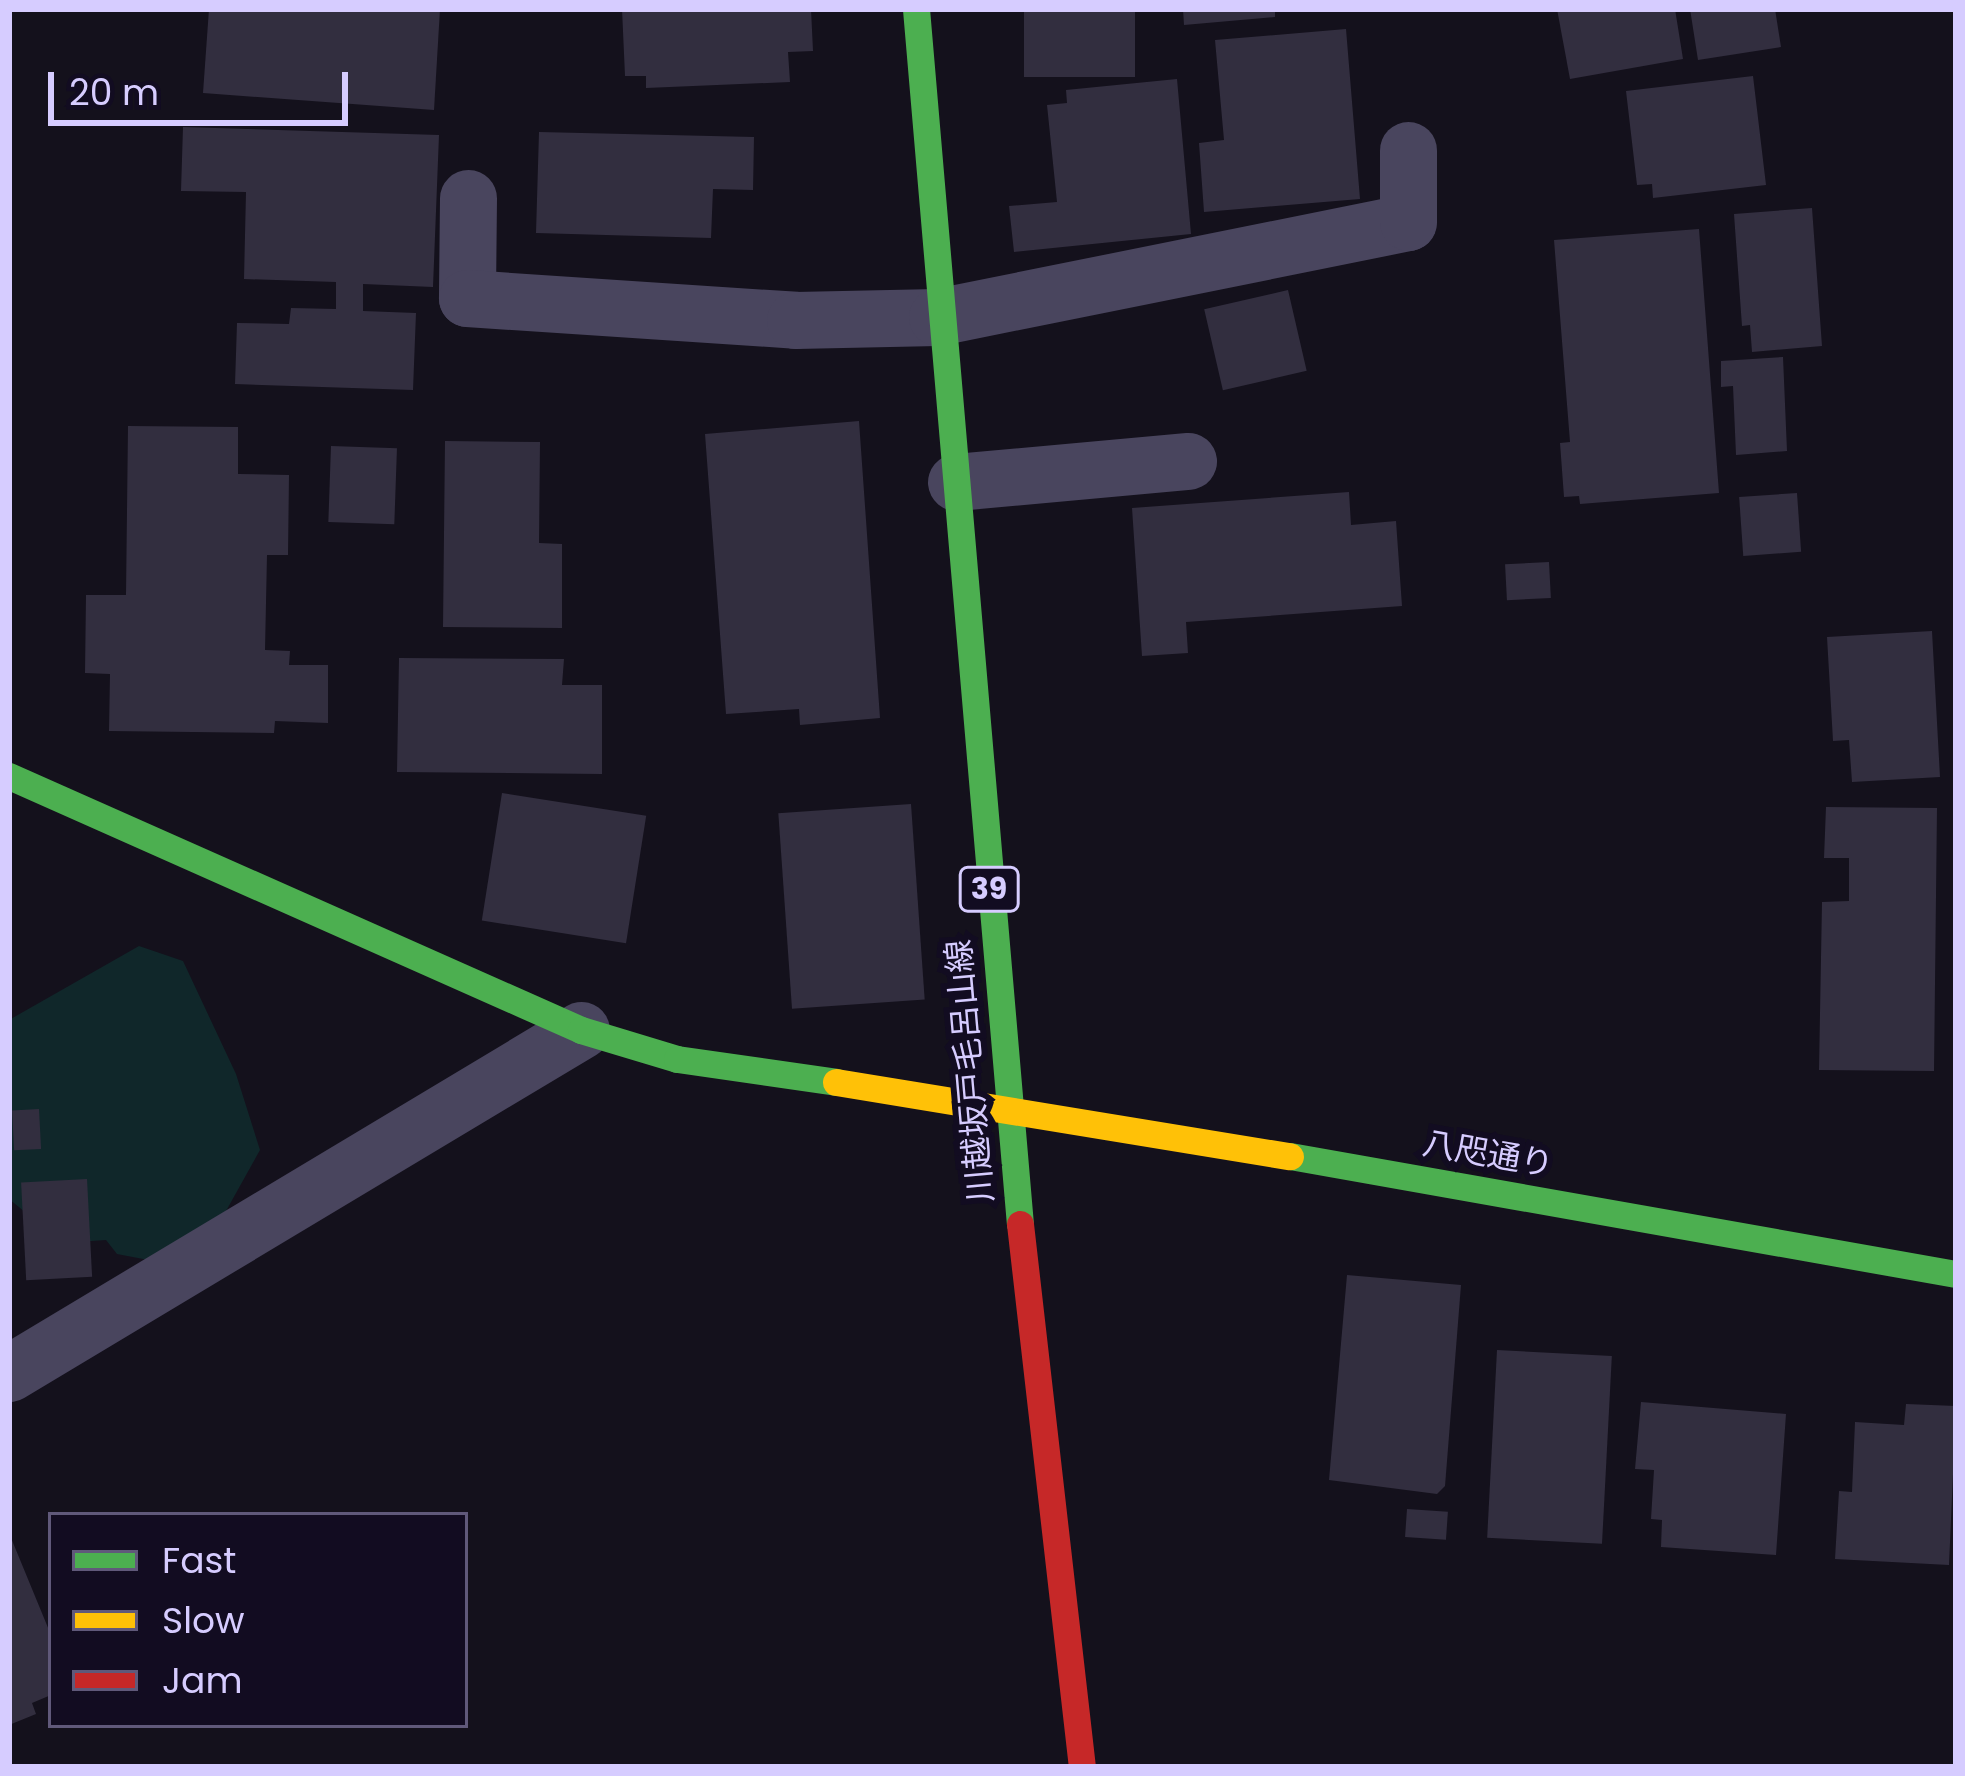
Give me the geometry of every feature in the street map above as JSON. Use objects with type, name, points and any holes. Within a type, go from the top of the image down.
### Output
[{"type":"street","name":"川越坂戸毛呂山線","points":[[916,9],[937,317],[956,482],[1007,1106],[1082,1767]]},
{"type":"street","name":"八咫通り","points":[[9,776],[581,1030],[677,1059],[1007,1106],[1956,1274]]},
{"type":"lane","points":[[468,198],[467,298],[795,320],[937,317],[1408,222],[1408,150]]},
{"type":"lane","points":[[956,482],[1188,461]]},
{"type":"lane","points":[[9,1373],[581,1030]]},
{"type":"green space","points":[[139,946],[183,961],[236,1074],[260,1150],[221,1220],[159,1262],[117,1254],[106,1240],[63,1243],[9,1199],[9,1020]]},
{"type":"building","points":[[209,9],[440,9],[434,110],[203,93]]},
{"type":"building","points":[[622,9],[811,9],[813,51],[788,52],[790,82],[646,88],[646,76],[625,76]]},
{"type":"building","points":[[1024,9],[1135,9],[1135,77],[1024,77]]},
{"type":"building","points":[[1183,9],[1275,9],[1275,17],[1184,25]]},
{"type":"building","points":[[1557,9],[1675,9],[1683,59],[1570,79]]},
{"type":"building","points":[[1690,9],[1775,9],[1781,47],[1698,60]]},
{"type":"building","points":[[1346,29],[1360,199],[1204,212],[1199,143],[1224,140],[1215,40]]},
{"type":"building","points":[[1753,76],[1766,185],[1653,198],[1652,184],[1637,185],[1626,91]]},
{"type":"building","points":[[1177,79],[1191,234],[1014,252],[1009,206],[1057,202],[1047,105],[1067,103],[1066,90]]},
{"type":"building","points":[[183,127],[439,135],[433,287],[363,284],[363,311],[416,313],[413,390],[235,384],[237,323],[289,324],[291,308],[336,309],[336,282],[244,279],[246,192],[181,191]]},
{"type":"building","points":[[539,132],[754,137],[753,190],[713,189],[711,238],[536,233]]},
{"type":"building","points":[[1812,208],[1822,346],[1752,352],[1750,325],[1742,326],[1734,214]]},
{"type":"building","points":[[1699,229],[1719,493],[1580,504],[1579,496],[1564,497],[1560,443],[1570,442],[1554,240]]},
{"type":"building","points":[[1288,290],[1307,371],[1223,390],[1204,309]]},
{"type":"building","points":[[1783,357],[1787,451],[1736,455],[1733,386],[1721,387],[1721,361]]},
{"type":"building","points":[[859,421],[880,718],[800,725],[799,709],[726,714],[705,434]]},
{"type":"building","points":[[128,426],[238,427],[238,474],[289,475],[288,555],[267,555],[265,650],[290,651],[289,665],[328,665],[328,723],[275,721],[274,733],[109,731],[110,674],[85,673],[86,595],[126,595]]},
{"type":"building","points":[[445,441],[540,442],[539,543],[562,544],[562,628],[443,627]]},
{"type":"building","points":[[331,446],[397,448],[394,524],[328,522]]},
{"type":"building","points":[[1349,492],[1351,525],[1396,521],[1402,606],[1186,622],[1188,653],[1142,656],[1132,508]]},
{"type":"building","points":[[1797,493],[1801,552],[1743,556],[1739,497]]},
{"type":"building","points":[[1549,562],[1551,598],[1507,600],[1505,564]]},
{"type":"building","points":[[1932,631],[1940,777],[1852,782],[1849,740],[1833,741],[1827,637]]},
{"type":"building","points":[[399,658],[564,659],[562,685],[602,685],[602,774],[397,772]]},
{"type":"building","points":[[502,793],[646,816],[626,943],[482,920]]},
{"type":"building","points":[[911,804],[925,1000],[792,1009],[778,813]]},
{"type":"building","points":[[1826,807],[1937,808],[1934,1071],[1819,1070],[1822,902],[1849,901],[1849,858],[1824,858]]},
{"type":"building","points":[[39,1109],[41,1149],[14,1150],[12,1110]]},
{"type":"building","points":[[87,1179],[92,1277],[26,1280],[21,1182]]},
{"type":"building","points":[[1347,1275],[1461,1285],[1445,1486],[1437,1494],[1329,1480]]},
{"type":"building","points":[[1497,1350],[1612,1356],[1602,1544],[1487,1538]]},
{"type":"building","points":[[1641,1402],[1786,1414],[1776,1555],[1661,1547],[1662,1520],[1651,1519],[1654,1470],[1635,1469]]},
{"type":"building","points":[[1906,1404],[1956,1406],[1949,1565],[1835,1559],[1839,1491],[1852,1492],[1855,1422],[1904,1425]]},
{"type":"building","points":[[1407,1509],[1448,1512],[1446,1540],[1405,1537]]},
{"type":"building","points":[[9,1533],[48,1628],[48,1696],[32,1703],[36,1714],[9,1725]]},
{"type":"traffic: fast","points":[[916,9],[1020,1224]]},
{"type":"traffic: fast","points":[[9,776],[581,1030],[677,1059],[836,1082]]},
{"type":"traffic: fast","points":[[1290,1156],[1956,1274]]},
{"type":"traffic: slow","points":[[836,1082],[1290,1156]]},
{"type":"traffic: jam","points":[[1020,1224],[1082,1767]]}]
